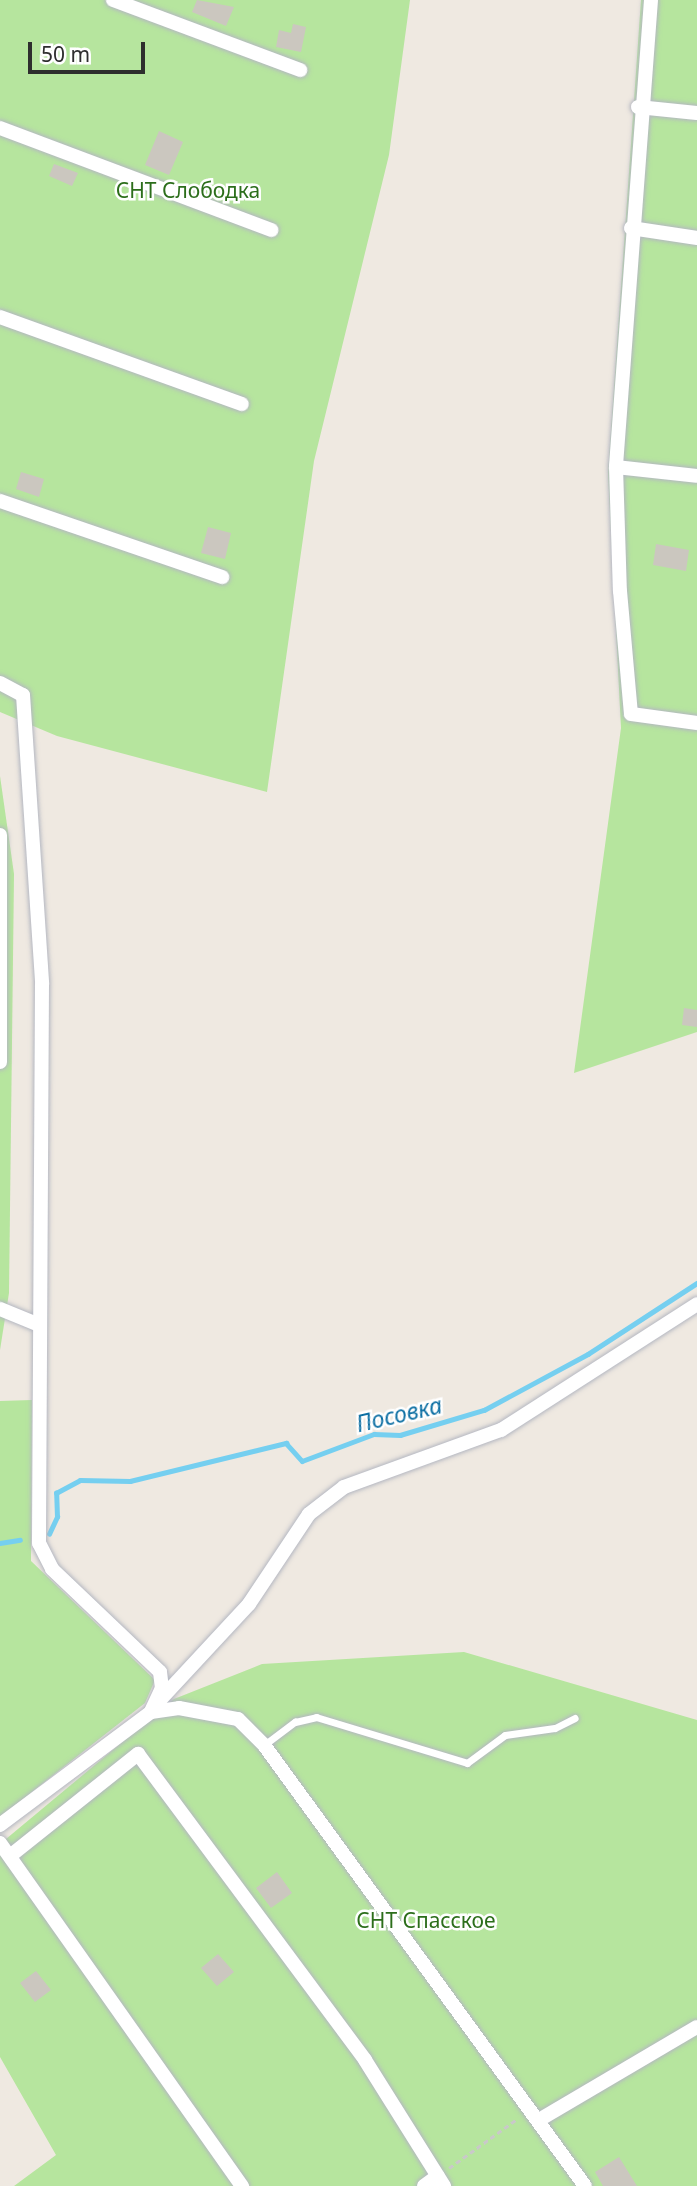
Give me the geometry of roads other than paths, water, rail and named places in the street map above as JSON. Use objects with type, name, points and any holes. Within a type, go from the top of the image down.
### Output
[{"type":"street","points":[[113,0],[300,69]]},
{"type":"street","points":[[651,0],[638,107],[616,467],[631,714],[697,723]]},
{"type":"street","points":[[638,107],[697,113]]},
{"type":"street","points":[[0,128],[272,230]]},
{"type":"street","points":[[631,228],[697,239]]},
{"type":"street","points":[[0,317],[242,404]]},
{"type":"street","points":[[616,467],[697,476]]},
{"type":"street","points":[[0,500],[222,577]]},
{"type":"street","points":[[0,683],[23,695],[42,984],[38,1543],[52,1569],[160,1672],[155,1707]]},
{"type":"street","points":[[0,835],[0,1062]]},
{"type":"street","points":[[0,1825],[155,1707],[249,1604],[309,1514],[344,1487],[501,1430],[697,1304]]},
{"type":"street","points":[[0,1309],[39,1325]]},
{"type":"street","points":[[155,1707],[179,1708],[238,1719],[264,1745],[585,2186]]},
{"type":"street","points":[[10,1856],[138,1755],[365,2060],[441,2181],[424,2186]]},
{"type":"street","points":[[0,1843],[242,2186]]},
{"type":"street","points":[[535,2114],[697,2027]]},
{"type":"lane","points":[[264,1745],[295,1722],[316,1717],[467,1763],[505,1735],[555,1728],[575,1718]]},
{"type":"waterway","name":"Посовка","points":[[49,1534],[57,1517],[56,1493],[80,1480],[130,1481],[286,1443],[302,1461],[374,1434],[400,1435],[484,1410],[588,1354],[697,1283]]},
{"type":"waterway","name":"Посовка","points":[[0,1543],[20,1540]]},
{"type":"park label","name":"СНТ Слободка","points":[[188,190]]},
{"type":"park label","name":"СНТ Спасское","points":[[426,1920]]}]
